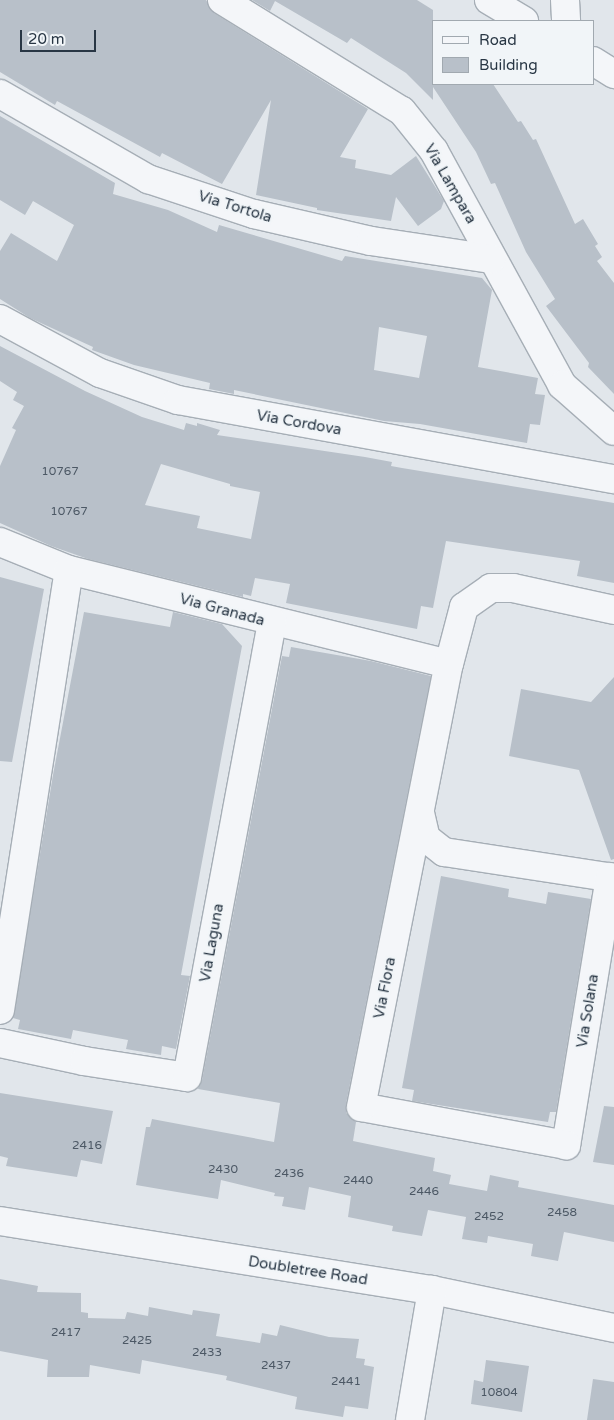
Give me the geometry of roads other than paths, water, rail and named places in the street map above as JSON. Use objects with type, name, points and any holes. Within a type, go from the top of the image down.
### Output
[{"type":"street","name":"Via Lampara","points":[[222,0],[402,111],[434,151],[562,385],[614,431]]},
{"type":"street","points":[[489,0],[522,20]]},
{"type":"street","points":[[565,0],[566,20]]},
{"type":"street","points":[[594,63],[614,74]]},
{"type":"street","name":"Via Tortola","points":[[0,94],[148,179],[236,208],[371,241],[492,259]]},
{"type":"street","name":"Via Cordova","points":[[0,319],[100,373],[178,400],[614,479]]},
{"type":"street","name":"Via Granada","points":[[0,542],[69,570],[272,622],[449,664]]},
{"type":"street","points":[[0,1010],[69,570]]},
{"type":"street","name":"Via Flora","points":[[566,1145],[361,1107],[449,664],[464,607],[491,588],[513,588],[614,610]]},
{"type":"street","name":"Via Laguna","points":[[0,1043],[84,1061],[188,1077],[272,622]]},
{"type":"street","points":[[420,813],[426,838],[444,852],[612,877]]},
{"type":"street","name":"Via Solana","points":[[566,1145],[612,877]]},
{"type":"street","name":"Doubletree Road","points":[[0,1221],[432,1290],[614,1328]]},
{"type":"street","points":[[410,1420],[432,1290]]}]
